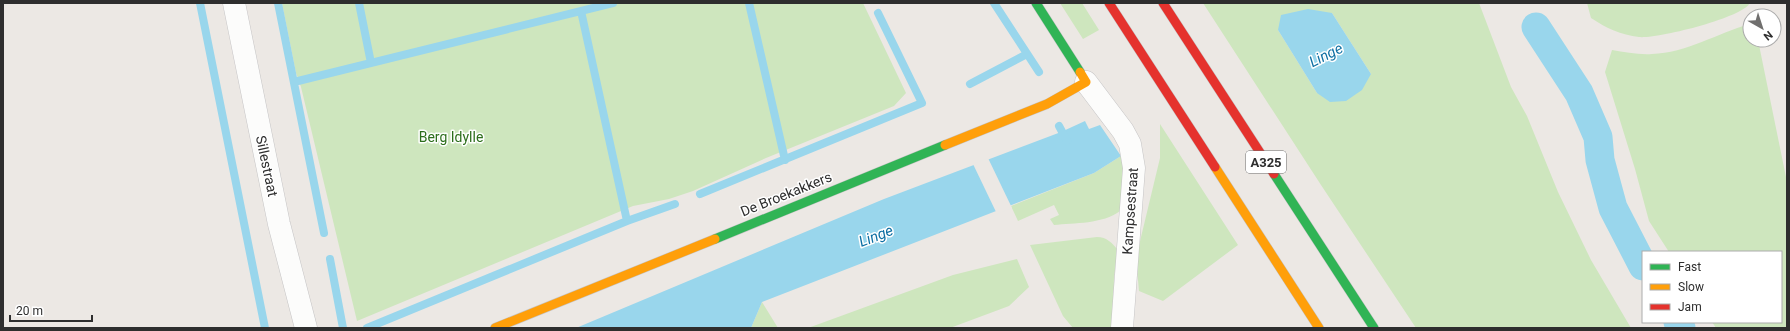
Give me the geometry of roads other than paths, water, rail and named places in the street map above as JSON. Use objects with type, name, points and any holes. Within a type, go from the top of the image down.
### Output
[{"type":"main road","name":"Kampsestraat","points":[[1036,3],[1086,82]]},
{"type":"main road","points":[[1109,3],[1319,328]]},
{"type":"main road","name":"A325","points":[[1163,3],[1372,325]]},
{"type":"main road","name":"De Broekakkers","points":[[495,328],[1047,104],[1086,82]]},
{"type":"main road","points":[[1372,325],[1377,328]]},
{"type":"street","name":"Sillestraat","points":[[234,3],[279,224],[306,328]]},
{"type":"street","name":"Kampsestraat","points":[[1086,82],[1127,137],[1130,144],[1134,168],[1122,328]]},
{"type":"water","name":"Linge","points":[[1308,9],[1332,13],[1371,74],[1362,90],[1346,101],[1330,102],[1317,93],[1278,30],[1281,15]]},
{"type":"water","name":"Linge","points":[[1085,121],[1089,129],[1100,125],[1121,156],[1094,173],[762,302],[751,328],[576,328],[884,199],[1061,132]]},
{"type":"waterway","points":[[200,3],[265,328]]},
{"type":"waterway","points":[[278,3],[324,233]]},
{"type":"waterway","points":[[359,3],[371,63]]},
{"type":"waterway","points":[[294,82],[613,3]]},
{"type":"waterway","points":[[749,3],[785,160]]},
{"type":"waterway","points":[[994,3],[1039,72]]},
{"type":"waterway","points":[[581,11],[627,221]]},
{"type":"waterway","points":[[700,194],[922,103],[878,13]]},
{"type":"waterway","points":[[1536,27],[1579,93],[1598,137],[1600,160],[1613,208],[1642,264]]},
{"type":"waterway","points":[[970,84],[1027,54]]},
{"type":"waterway","points":[[1059,126],[1067,141]]},
{"type":"waterway","points":[[367,328],[627,221],[675,204]]},
{"type":"waterway","points":[[330,259],[343,328]]},
{"type":"waterway","points":[[1678,323],[1681,328]]},
{"type":"park label","name":"Berg Idylle","points":[[451,137]]}]
